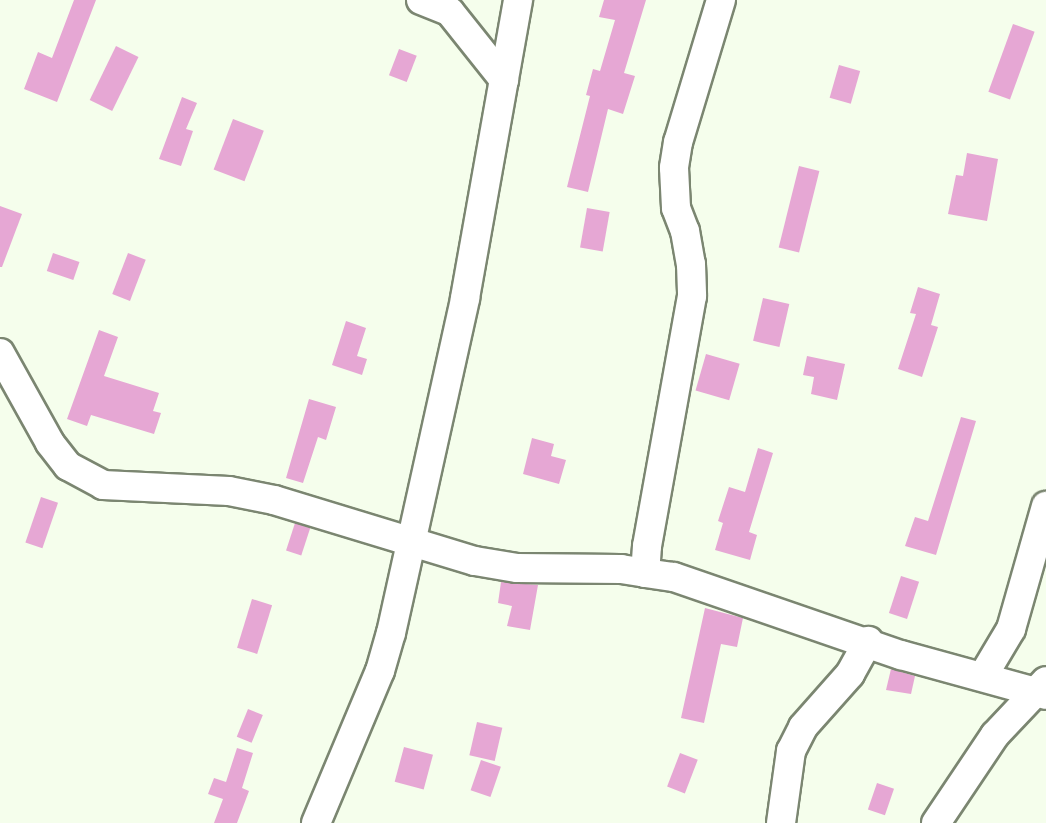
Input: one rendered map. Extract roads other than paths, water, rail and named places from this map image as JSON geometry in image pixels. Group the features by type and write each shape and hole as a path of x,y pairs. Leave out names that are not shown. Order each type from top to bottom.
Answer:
{"street":[{"path":"421,0 450,12 504,80"},
{"path":"316,823 380,671 412,544 465,298 518,0"},
{"path":"645,573 647,546 692,296 685,231 676,208 674,168 678,142 721,0"},
{"path":"0,353 50,443 68,466 86,478 123,488 229,491 263,498 475,561 517,568 621,569 684,580 901,654 1043,689"},
{"path":"983,676 1011,629 1046,506"},
{"path":"781,823 791,751 803,727 850,674 868,641"},
{"path":"936,823 995,735 1043,689"}]}
